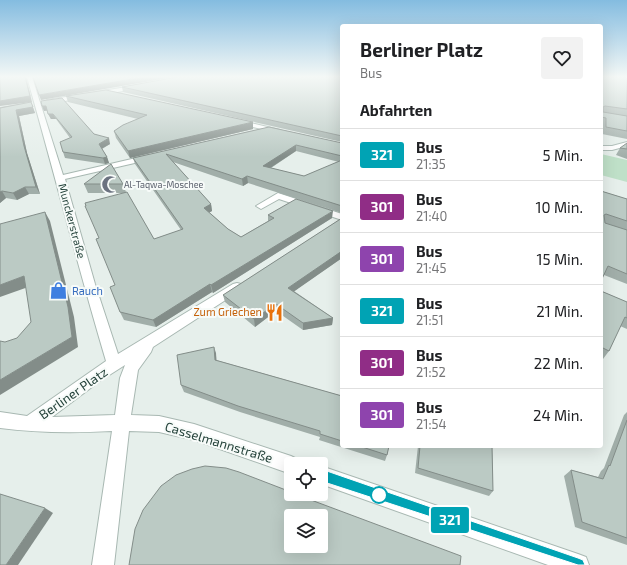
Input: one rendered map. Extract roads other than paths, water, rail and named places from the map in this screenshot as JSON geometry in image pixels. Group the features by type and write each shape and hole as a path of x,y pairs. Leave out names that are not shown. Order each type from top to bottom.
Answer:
{"street":[{"name":"Munckerstraße","path":"34,104 60,178 89,284 114,364"},
{"path":"234,121 284,132"},
{"path":"254,133 269,129"},
{"path":"603,148 612,148 627,144"},
{"path":"60,178 161,154"},
{"path":"261,206 278,196 340,217"},
{"path":"329,228 340,220"},
{"path":"102,565 128,378 131,368 146,348 159,337 244,282"},
{"name":"Berliner Platz","path":"30,424 67,395 159,337"},
{"name":"Berliner Platz","path":"0,420 30,424 70,425 122,423"},
{"name":"Casselmannstraße","path":"122,423 159,424 175,427 284,463"},
{"path":"328,477 578,565"}],"place":[{"name":"Al-Taqwa-Moschee","path":"111,185"},
{"name":"Rauch","path":"59,291"},
{"name":"Zum Griechen","path":"275,312"}]}
